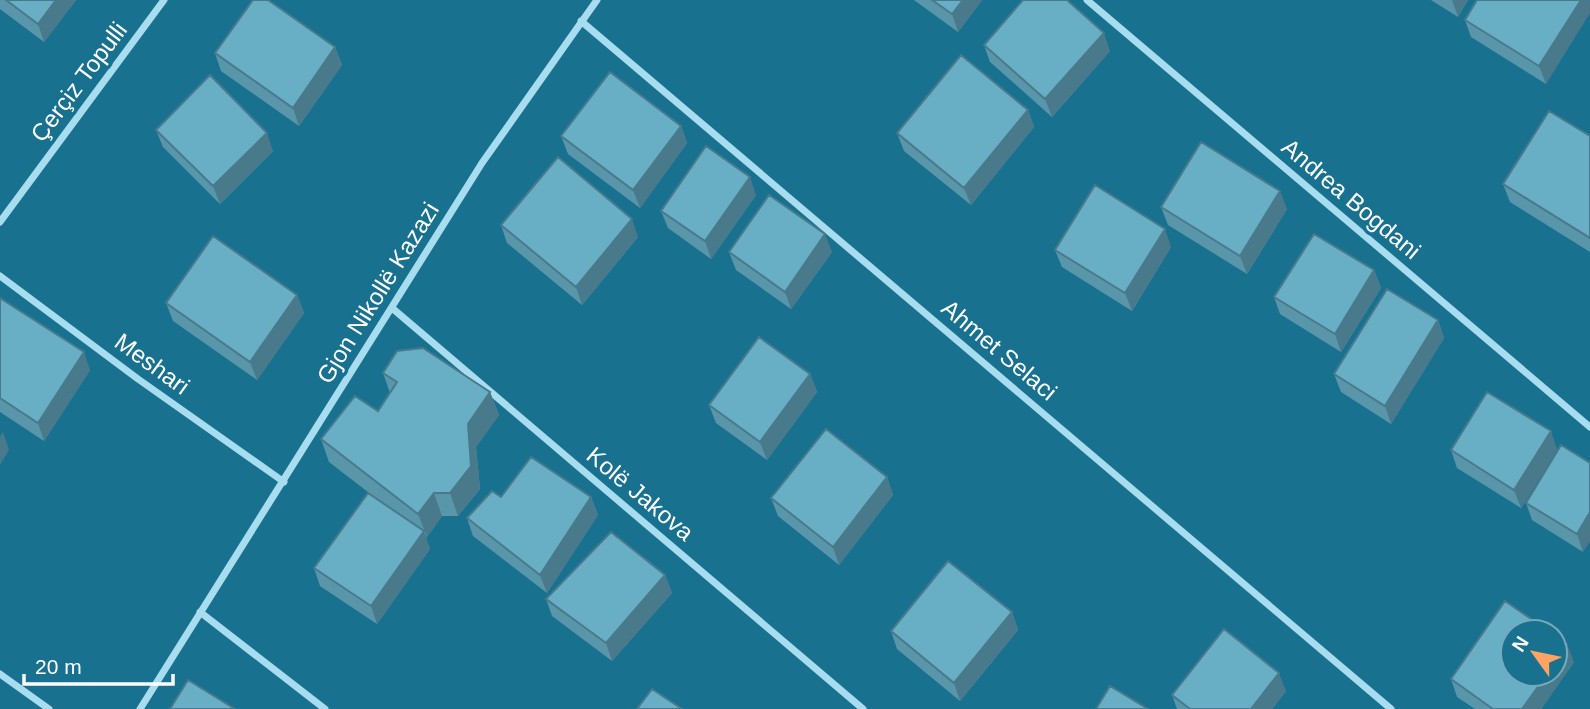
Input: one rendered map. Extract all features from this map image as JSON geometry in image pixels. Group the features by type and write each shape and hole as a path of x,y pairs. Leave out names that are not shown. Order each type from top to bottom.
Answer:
{"street":[{"name":"Çerçiz Topulli","path":"0,222 164,0"},
{"name":"Gjon Nikollë Kazazi","path":"141,709 482,163 597,0"},
{"name":"Andrea Bogdani","path":"1087,0 1590,427"},
{"name":"Ahmet Selaci","path":"581,22 1391,709"},
{"name":"Meshari","path":"0,276 138,379 284,482"},
{"name":"Kolë Jakova","path":"393,308 863,709"},
{"path":"200,612 325,709"},
{"path":"0,674 49,709"}],"building":[{"path":"6,0 56,0 38,24"},
{"path":"253,0 268,0 335,47 293,108 215,53"},
{"path":"932,0 963,0 952,14"},
{"path":"1023,0 1067,0 1104,33 1045,99 984,45"},
{"path":"1477,0 1581,0 1539,66 1465,20"},
{"path":"961,55 1028,110 964,188 897,133"},
{"path":"610,72 681,126 633,190 561,136"},
{"path":"210,75 267,133 213,186 156,130"},
{"path":"1549,111 1590,136 1590,238 1503,184"},
{"path":"1201,142 1280,191 1240,256 1161,207"},
{"path":"706,146 750,177 705,241 661,211"},
{"path":"558,157 632,219 576,287 501,225"},
{"path":"1095,185 1165,229 1125,293 1055,250"},
{"path":"769,195 825,234 785,292 729,252"},
{"path":"1314,234 1374,270 1335,334 1274,297"},
{"path":"213,236 297,295 250,362 166,303"},
{"path":"1387,289 1438,320 1385,406 1334,374"},
{"path":"0,298 84,352 38,423 0,398"},
{"path":"759,337 810,374 760,442 709,405"},
{"path":"423,348 490,392 468,424 471,466 450,493 434,493 418,514 321,439 355,396 378,411 397,382 383,373 397,351"},
{"path":"1487,392 1551,431 1514,490 1451,450"},
{"path":"826,429 887,477 833,547 771,498"},
{"path":"1561,445 1590,463 1590,512 1577,534 1526,503"},
{"path":"531,457 591,497 540,575 467,518 492,491 501,497"},
{"path":"368,493 424,531 371,606 314,568"},
{"path":"611,532 665,575 606,643 546,599"},
{"path":"948,561 1012,612 954,683 891,631"},
{"path":"1505,601 1530,618 1499,618 1499,688 1537,688 1522,709 1493,709 1451,679"},
{"path":"1224,629 1279,673 1251,709 1190,709 1172,695"},
{"path":"188,680 235,709 170,709"},
{"path":"1110,686 1148,709 1096,709"},
{"path":"652,689 682,709 637,709"}]}
